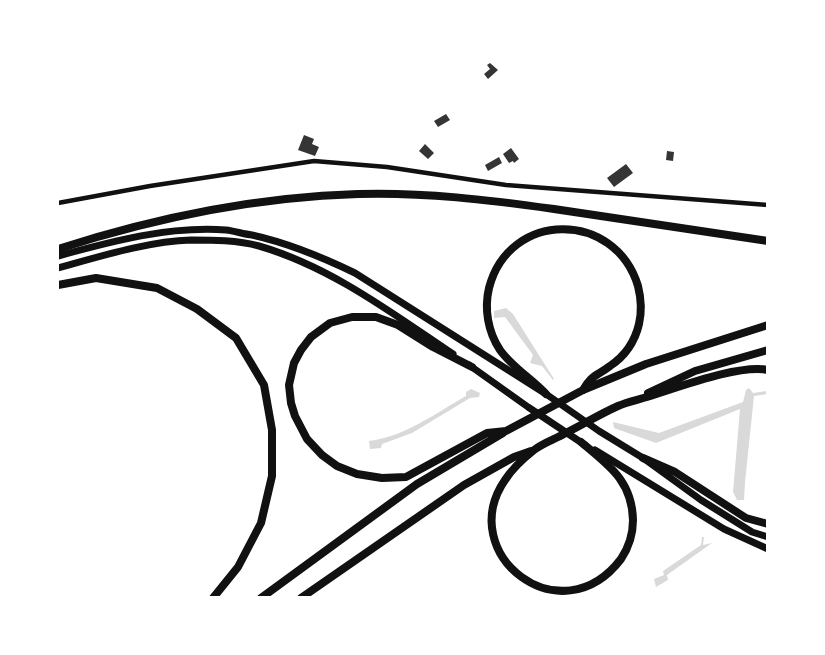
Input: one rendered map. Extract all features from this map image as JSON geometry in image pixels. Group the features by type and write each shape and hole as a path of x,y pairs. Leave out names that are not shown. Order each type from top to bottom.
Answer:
{"highway":[{"path":"58,249 136,227 248,204 306,197 359,194 480,199 768,241"},
{"path":"546,394 536,382 500,350 492,333 487,314 487,298 497,267 509,251 522,240 540,232 559,228 580,230 600,238 617,251 634,275 642,306 640,322 634,340 622,357 589,379 583,390"},
{"path":"58,285 96,278 157,288 197,309 236,338 264,384 272,430 272,476 260,523 238,567 213,598"},
{"path":"472,367 433,347 398,325 376,317 352,317 330,323 311,337 301,350 294,363 289,385 291,403 295,416 307,439 322,455 337,466 357,474 382,478 406,477 487,433 506,431"},
{"path":"261,598 417,484 506,431 583,390 646,364 768,325"},
{"path":"301,598 464,485 514,457 535,449 619,406 695,371 768,350"},
{"path":"619,406 721,374 758,368 768,370"},
{"path":"535,449 506,479 498,492 492,518 496,542 501,554 520,577 546,589 574,590 600,580 613,569 630,541 633,524 633,508 624,482 613,469 581,442"},
{"path":"643,458 675,472 746,518 768,524"}],"main road":[{"path":"58,256 126,239 182,230 228,230 273,240 323,257 355,274 546,394 599,431 643,458 701,500 752,532 768,537"},
{"path":"58,268 117,252 189,240 227,241 257,246 318,269 360,293 581,442 724,529 768,550"}],"street":[{"path":"58,203 150,186 314,161 387,167 506,185 768,205"}],"shaded area":[{"path":"506,308 513,314 553,380 542,366 530,363 533,355 505,317 494,318 494,311"},
{"path":"749,388 753,393 767,391 768,394 754,396 744,500 737,500 733,492 740,409 656,443 614,428 613,422 659,433 743,402 746,390"},
{"path":"471,389 480,393 479,397 470,398 412,433 382,444 381,448 370,449 369,441 395,435 419,423 466,396 466,392"},
{"path":"702,537 704,537 703,545 712,543 667,575 668,580 656,587 654,579 664,575 663,571 701,545"}],"building":[{"path":"490,63 498,70 488,79 484,74 490,69 487,65"},
{"path":"446,114 450,120 438,127 434,121"},
{"path":"304,135 314,139 312,144 319,147 315,156 298,150"},
{"path":"425,144 434,153 428,159 419,151"},
{"path":"511,148 519,159 514,163 513,161 509,163 503,154"},
{"path":"667,151 674,152 673,161 666,160"},
{"path":"499,157 502,163 488,171 485,165"},
{"path":"626,164 633,173 614,187 607,178"}]}
